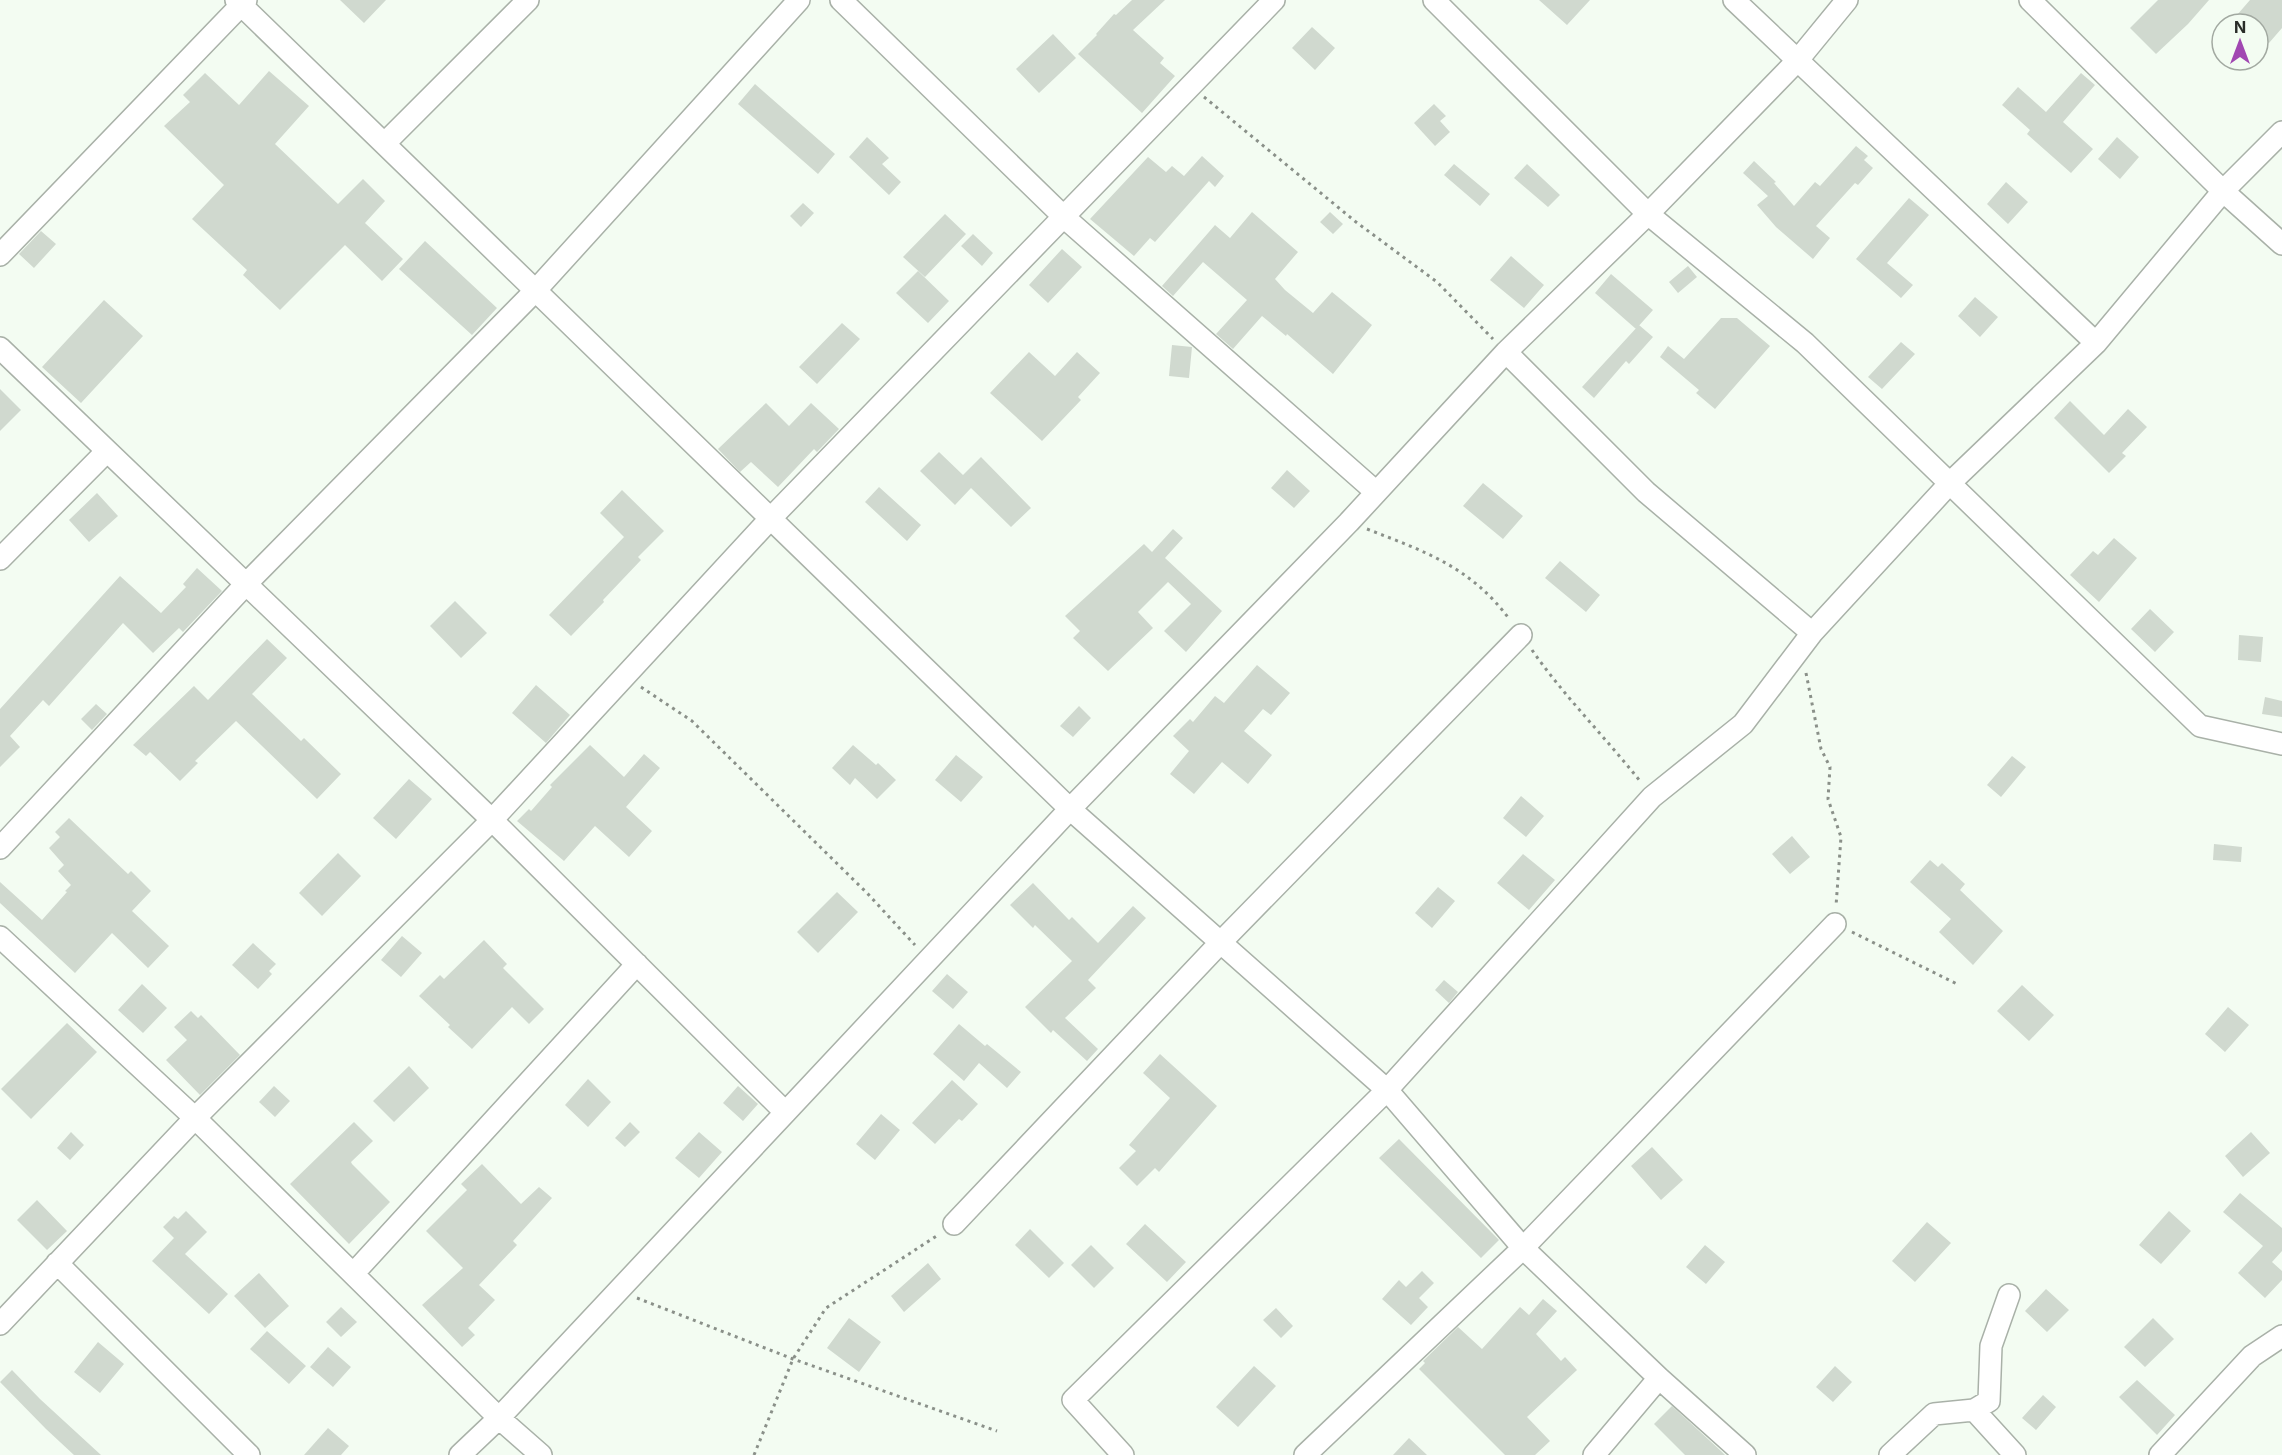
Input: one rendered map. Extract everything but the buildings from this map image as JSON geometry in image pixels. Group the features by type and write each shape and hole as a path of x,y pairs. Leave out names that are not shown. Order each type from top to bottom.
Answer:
{"street":[{"path":"385,143 528,0"},
{"path":"0,848 246,584 535,291 799,0"},
{"path":"841,0 1065,218 1376,492"},
{"path":"0,1324 195,1118 492,820 771,518 1065,218 1274,0"},
{"path":"1434,0 1648,214 1805,343 2200,726 2282,744"},
{"path":"1734,0 2096,343"},
{"path":"460,1455 500,1418 1070,809 1376,492 1506,352 1648,214 1797,61 1847,0"},
{"path":"2030,0 2223,191 2282,244"},
{"path":"0,255 241,2 535,291 1070,809 1387,1090 1523,1248 1659,1378 1745,1455"},
{"path":"1123,1455 1073,1400 1387,1090 1652,797 1743,724 1812,633 1950,483 2096,343 2223,191 2282,132"},
{"path":"0,348 492,820 785,1112"},
{"path":"1506,352 1646,492 1812,633"},
{"path":"0,559 107,451"},
{"path":"954,1224 1221,942 1521,634"},
{"path":"1305,1455 1523,1248 1835,924"},
{"path":"0,937 195,1118 500,1418 541,1455"},
{"path":"353,1274 637,964"},
{"path":"57,1263 249,1455"},
{"path":"1890,1455 1934,1414 1974,1410 1989,1401 1991,1346 2009,1295"},
{"path":"2160,1455 2252,1356 2282,1336"},
{"path":"1594,1455 1659,1378"},
{"path":"1974,1410 2015,1455"}],"path":[{"path":"1191,87 1299,173 1356,222 1437,282 1506,352"},
{"path":"1805,668 1821,749 1830,767 1828,799 1841,837 1835,924 1957,984"},
{"path":"625,677 692,721 867,893 928,960"},
{"path":"754,1455 793,1359 826,1308 954,1224"},
{"path":"619,1290 793,1359 997,1431"}]}
